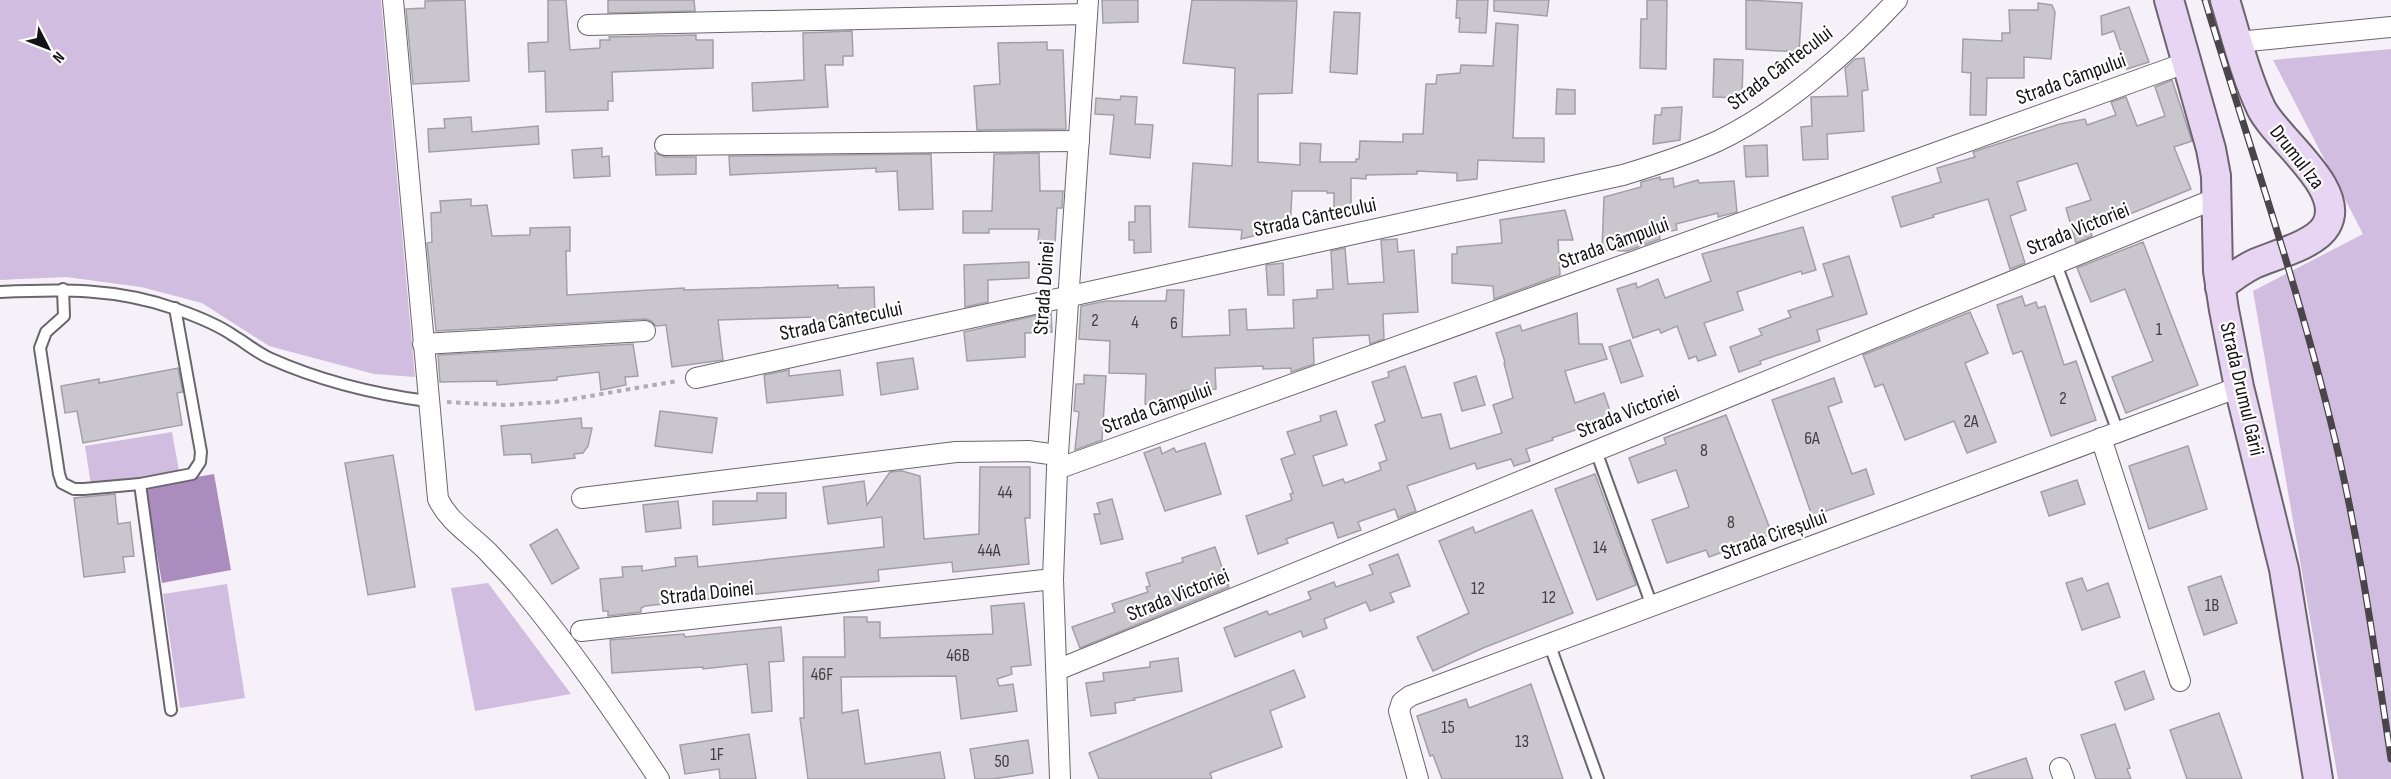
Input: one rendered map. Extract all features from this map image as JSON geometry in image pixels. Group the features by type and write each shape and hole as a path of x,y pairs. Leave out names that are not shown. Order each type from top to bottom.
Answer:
{"street":[{"path":"393,0 427,401 438,499 444,511 488,552 518,585 623,725 659,779"},
{"name":"Strada Cântecului","path":"696,378 1623,175 1674,159 1740,129 1779,104 1864,34 1898,0"},
{"name":"Strada Drumul Gării","path":"2169,0 2211,149 2217,198 2217,254 2220,287 2240,387 2284,569 2318,779"},
{"name":"Drumul Iza","path":"2220,287 2252,265 2319,234 2327,225 2330,213 2329,200 2323,185 2309,166 2275,130 2262,111 2225,0"},
{"path":"588,25 1087,7"},
{"name":"Strada Doinei","path":"1060,779 1053,579 1057,462 1087,7"},
{"path":"2238,42 2391,27"},
{"name":"Strada Câmpului","path":"1057,462 2188,62"},
{"path":"665,145 1079,141"},
{"name":"Strada Victoriei","path":"1057,670 2217,198"},
{"path":"423,344 645,331"},
{"name":"Strada Cireșului","path":"1418,779 1399,711 1402,702 1410,696 2240,387"},
{"path":"2109,435 2180,681"},
{"path":"582,498 956,452 1028,451 1057,462"},
{"name":"Strada Doinei","path":"581,631 1053,579"}],"lane":[{"path":"2056,264 2109,435"},
{"path":"63,289 64,316 46,332 40,348 59,474 62,483 74,489 140,484 192,474 200,462 195,417 175,308"},
{"path":"0,292 63,289 115,293 175,308 222,328 269,358 311,374 390,396 427,401"},
{"path":"1596,451 1652,606"},
{"path":"140,484 171,710"},
{"path":"1549,643 1598,779"}],"path":[{"path":"427,401 504,405 555,402 696,378"}],"shaded area":[{"path":"0,0 381,0 415,377 374,374 269,346 202,303 141,287 66,277 0,280"},
{"path":"2391,49 2391,779 2338,779 2253,291 2363,234 2273,60"},
{"path":"172,432 179,471 91,485 85,446"},
{"path":"214,474 231,570 162,583 145,486"},
{"path":"488,583 571,694 475,711 451,588"},
{"path":"227,584 245,698 180,708 163,594"}],"building":[{"path":"465,0 469,81 413,84 406,9 425,8 425,1"},
{"path":"548,0 566,0 570,50 600,48 600,40 610,40 609,37 696,35 696,40 713,40 713,68 612,72 613,101 608,101 608,110 546,112 545,71 529,72 528,43 548,42"},
{"path":"608,0 694,0 695,11 608,13"},
{"path":"1102,0 1138,0 1138,22 1103,23"},
{"path":"1192,0 1297,1 1292,93 1258,94 1258,162 1300,165 1300,143 1321,144 1320,162 1356,162 1356,159 1359,159 1360,141 1403,142 1403,134 1423,134 1426,84 1436,84 1437,75 1460,73 1461,65 1493,66 1496,23 1518,25 1513,138 1544,138 1544,162 1478,160 1477,179 1457,181 1457,173 1417,171 1417,174 1366,175 1366,179 1351,178 1351,208 1334,208 1334,193 1292,191 1290,230 1241,239 1242,230 1189,227 1193,163 1232,166 1235,68 1183,63"},
{"path":"1457,0 1488,0 1486,33 1459,32 1460,18 1456,18"},
{"path":"1494,0 1549,0 1547,16 1494,11"},
{"path":"1647,0 1667,0 1666,69 1640,68 1641,19 1647,19"},
{"path":"1746,0 1802,3 1799,52 1746,49"},
{"path":"2038,3 2052,5 2055,12 2051,59 2024,57 2024,78 1987,78 1986,115 1970,115 1971,73 1962,72 1963,39 2002,41 2002,33 2010,33 2009,10 2038,10"},
{"path":"2129,7 2149,62 2127,69 2114,31 2102,35 2101,16"},
{"path":"1334,12 1360,13 1357,74 1330,72"},
{"path":"852,31 853,56 843,56 843,65 825,65 828,107 753,111 752,83 804,80 803,33"},
{"path":"1047,42 1047,50 1063,50 1066,129 977,130 974,86 1000,84 998,43"},
{"path":"1864,58 1868,90 1862,91 1864,131 1827,134 1828,159 1803,160 1801,127 1812,126 1811,97 1848,96 1845,68 1855,59"},
{"path":"1714,59 1743,60 1742,98 1713,97"},
{"path":"2172,80 2192,141 2174,147 2191,189 2125,216 2124,212 2089,227 2092,236 2076,243 2066,208 2091,200 2077,163 2017,182 2026,210 2010,216 2025,263 2010,269 1988,199 1901,227 1892,197 1941,182 1937,168 1975,157 1973,152 2060,124 2085,119 2087,125 2116,115 2111,102 2126,97 2137,126 2165,116 2155,87"},
{"path":"1557,89 1575,90 1575,114 1556,114"},
{"path":"1121,96 1137,97 1135,124 1153,125 1150,158 1110,154 1114,115 1095,114 1096,98 1120,100"},
{"path":"1682,107 1680,140 1653,144 1655,115 1661,115 1662,108"},
{"path":"471,117 472,132 538,126 539,144 429,152 428,129 445,128 444,119"},
{"path":"1767,145 1768,176 1746,177 1744,146"},
{"path":"602,148 602,157 609,156 610,176 574,178 572,150"},
{"path":"655,153 665,157 696,157 696,174 656,175"},
{"path":"1039,153 1040,191 1063,191 1062,208 1057,208 1055,244 1038,243 1039,229 989,229 989,233 963,233 963,211 992,211 994,154"},
{"path":"931,154 933,209 899,210 897,171 876,172 876,168 730,175 729,156"},
{"path":"1660,177 1660,180 1673,178 1674,187 1698,180 1699,183 1734,181 1737,212 1718,217 1718,213 1676,224 1677,230 1659,233 1660,239 1627,251 1602,250 1604,197 1641,187 1641,182"},
{"path":"471,199 471,206 487,205 492,236 530,235 530,228 570,227 570,251 566,251 567,295 684,288 684,290 838,285 838,288 874,287 875,316 839,317 839,321 814,322 814,317 718,320 723,360 672,367 666,325 656,326 645,319 436,331 427,243 432,242 431,213 441,212 440,201"},
{"path":"1135,206 1150,206 1151,252 1134,253 1134,240 1129,240 1129,222 1135,222"},
{"path":"1565,210 1573,240 1558,240 1560,275 1494,299 1493,286 1452,283 1452,254 1457,254 1457,247 1502,243 1500,220"},
{"path":"1803,227 1816,270 1802,274 1801,271 1737,292 1743,310 1704,323 1716,355 1698,361 1696,356 1689,359 1677,326 1661,333 1659,329 1633,338 1617,289 1636,283 1637,288 1658,279 1665,298 1711,281 1702,254"},
{"path":"1397,239 1398,252 1414,250 1418,312 1383,314 1384,339 1370,344 1369,335 1313,338 1314,364 1291,372 1291,368 1263,369 1263,366 1215,368 1216,389 1181,391 1180,405 1145,404 1146,374 1109,373 1110,341 1079,339 1081,306 1106,301 1166,301 1167,290 1184,290 1182,337 1230,335 1229,310 1246,309 1247,330 1294,328 1293,300 1317,298 1317,290 1333,289 1331,251 1345,248 1348,284 1384,282 1381,240"},
{"path":"2143,242 2198,385 2126,413 2112,377 2153,361 2125,289 2091,302 2077,268"},
{"path":"1849,256 1867,314 1817,330 1820,341 1760,361 1761,364 1739,372 1730,347 1762,335 1759,329 1791,317 1788,311 1833,296 1823,264"},
{"path":"1029,262 1029,278 988,280 988,302 965,307 964,265"},
{"path":"1283,263 1284,295 1268,295 1266,265"},
{"path":"2022,296 2025,306 2036,302 2038,308 2045,306 2064,365 2076,361 2096,420 2051,436 2022,351 2013,354 1997,305"},
{"path":"1051,312 1052,332 1025,333 1025,357 967,361 964,332"},
{"path":"1970,312 1988,353 1965,363 1996,442 1967,453 1954,421 1905,440 1883,384 1875,387 1863,355"},
{"path":"1577,313 1579,344 1602,344 1607,359 1565,371 1575,403 1604,393 1614,423 1589,431 1587,426 1526,449 1530,461 1514,466 1511,459 1477,469 1475,463 1407,486 1416,511 1398,518 1395,509 1358,522 1361,530 1338,538 1333,522 1286,539 1288,543 1258,554 1246,516 1292,500 1290,494 1293,493 1281,459 1295,454 1287,432 1321,421 1320,416 1336,411 1347,445 1313,456 1323,486 1343,479 1345,483 1381,470 1379,463 1387,460 1375,425 1385,421 1372,382 1389,377 1388,372 1405,366 1422,418 1441,414 1450,449 1502,433 1493,405 1513,398 1496,333 1520,325 1522,331"},
{"path":"1630,340 1643,376 1621,383 1609,347"},
{"path":"633,344 638,376 625,377 626,385 601,390 599,372 557,377 557,380 497,385 497,381 440,382 438,355"},
{"path":"913,358 918,389 881,395 877,363"},
{"path":"178,368 183,392 177,393 182,425 83,443 77,411 65,413 61,386 99,379 99,383"},
{"path":"789,370 789,376 840,370 843,395 767,403 764,375"},
{"path":"1084,375 1106,376 1102,440 1075,450 1079,412 1074,411 1076,384 1084,384"},
{"path":"1476,376 1485,405 1462,411 1454,383"},
{"path":"1834,378 1842,402 1828,407 1852,474 1866,469 1874,494 1812,516 1772,400"},
{"path":"660,411 717,418 712,453 655,446"},
{"path":"1726,415 1772,534 1709,557 1706,550 1667,563 1652,520 1689,507 1676,470 1638,483 1629,458 1666,444 1664,438"},
{"path":"581,418 582,428 592,428 588,446 583,453 574,454 575,458 532,463 531,454 504,455 501,426"},
{"path":"1205,443 1221,494 1165,511 1144,453 1160,447 1162,454 1174,448 1176,452"},
{"path":"2188,446 2207,509 2149,529 2129,466"},
{"path":"393,455 415,587 368,595 345,463"},
{"path":"980,467 1030,467 1030,518 1025,518 1029,564 953,572 952,562 878,570 879,581 645,606 641,608 641,612 608,616 608,611 603,611 600,579 623,577 622,567 642,566 642,571 676,566 675,558 697,556 698,567 884,547 882,517 828,524 823,487 864,481 867,505 890,472 902,471 920,476 924,539 979,534"},
{"path":"1595,474 1636,585 1597,600 1555,489"},
{"path":"2077,480 2085,504 2049,516 2041,492"},
{"path":"757,493 786,493 786,518 713,525 713,501 757,501"},
{"path":"115,494 118,524 130,522 134,556 123,557 125,572 84,577 74,498"},
{"path":"1112,499 1123,539 1101,544 1094,514 1100,514 1097,503"},
{"path":"678,501 681,528 646,532 643,505"},
{"path":"1532,510 1573,613 1483,648 1433,671 1417,637 1469,613 1439,541 1473,527 1475,533"},
{"path":"557,529 579,568 552,584 530,545"},
{"path":"1215,547 1229,587 1080,648 1072,627 1115,612 1112,604 1148,592 1146,587 1150,586 1146,573 1183,562 1182,558"},
{"path":"1398,554 1410,586 1390,593 1394,602 1370,611 1366,602 1324,619 1327,628 1303,637 1301,631 1235,657 1224,628 1267,611 1269,615 1311,599 1308,592 1334,582 1336,587 1373,574 1369,565"},
{"path":"2221,576 2237,623 2204,635 2188,587"},
{"path":"2082,578 2087,591 2108,583 2120,617 2082,630 2066,583"},
{"path":"1024,603 1031,665 1011,667 1012,674 997,679 999,686 1013,684 1017,711 961,719 956,676 841,677 842,713 858,710 865,764 940,752 945,779 808,779 800,718 804,718 803,657 845,657 844,617 867,617 867,622 880,622 880,638 993,634 991,606"},
{"path":"781,627 784,661 769,662 772,711 752,713 747,664 703,669 703,667 612,673 610,640 684,634 685,637"},
{"path":"1178,658 1182,691 1115,703 1116,713 1091,716 1086,683 1104,681 1103,673 1150,667 1150,662"},
{"path":"1294,670 1305,697 1270,711 1282,747 1210,773 1212,779 1099,779 1089,753"},
{"path":"2144,671 2154,699 2125,710 2115,682"},
{"path":"1531,684 1563,779 1442,779 1433,755 1430,756 1417,716 1466,699 1469,708"},
{"path":"2219,713 2242,779 2187,779 2170,730"},
{"path":"2115,724 2130,768 2127,769 2131,779 2096,779 2081,735"},
{"path":"749,734 756,779 720,779 719,769 685,774 680,745"},
{"path":"1028,740 1033,773 993,779 975,779 970,749"},
{"path":"2026,758 2033,779 1972,779 1971,776"}],"railway":[{"path":"2205,0 2286,261 2330,419 2357,545 2391,759"}]}
